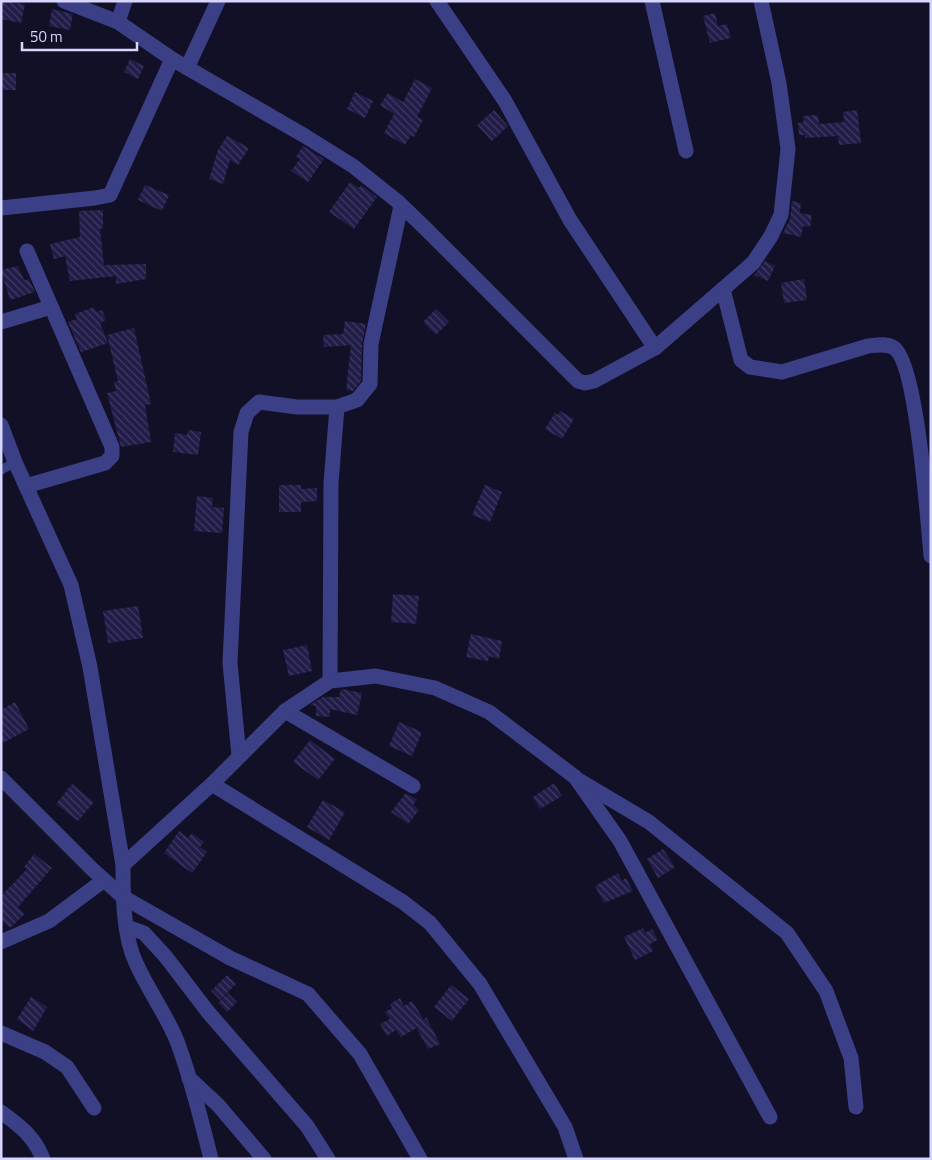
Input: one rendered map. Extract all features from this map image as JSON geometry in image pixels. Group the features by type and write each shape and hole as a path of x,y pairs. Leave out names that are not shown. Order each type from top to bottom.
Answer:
{"street":[{"path":"64,1 118,22 172,59 353,166 401,206 578,382 585,383 594,381 655,348 753,263 771,236 781,215 788,149 779,83 761,1"},
{"path":"118,22 125,1"},
{"path":"187,68 218,1"},
{"path":"437,1 505,101 570,220 655,348"},
{"path":"652,1 686,151"},
{"path":"1,208 110,195 172,59"},
{"path":"240,756 230,663 241,432 247,413 259,402 297,407 337,407 357,400 370,384 371,344 401,206"},
{"path":"26,486 105,463 112,456 112,447 99,413 51,308 28,252"},
{"path":"723,289 741,360 750,367 782,372 868,346 881,344 895,348 904,362 920,440 931,556"},
{"path":"1,322 51,308"},
{"path":"330,681 330,483 337,407"},
{"path":"1,425 15,462 71,585 90,667 123,865 123,897 127,927 135,961 176,1039 189,1078 211,1159"},
{"path":"123,865 212,784 285,711 330,681 376,676 435,688 489,712 575,777 649,822 787,933 826,991 852,1058 856,1107"},
{"path":"285,711 413,786"},
{"path":"575,777 620,841 770,1118"},
{"path":"1,778 123,897 230,958 308,994 360,1054 420,1159"},
{"path":"212,784 403,902 430,923 480,984 565,1127 576,1159"},
{"path":"1,942 49,921 104,880"},
{"path":"127,927 144,933 166,957 208,1012 307,1126 328,1159"},
{"path":"1,1033 45,1052 67,1067 94,1108"},
{"path":"189,1078 218,1105 264,1159"},
{"path":"1,1112 27,1131 37,1142 43,1159"}],"lane":[{"path":"1,470 15,462"}],"building":[{"path":"1,1 25,4 21,23 1,19"},
{"path":"52,9 73,14 70,30 49,26"},
{"path":"715,13 718,26 727,24 731,38 710,43 703,16"},
{"path":"130,59 144,66 138,79 124,72"},
{"path":"1,73 16,73 16,90 2,90"},
{"path":"415,79 432,88 417,117 423,120 414,137 411,135 405,145 384,133 394,114 380,105 388,93 403,102"},
{"path":"355,92 373,101 365,118 347,109"},
{"path":"494,110 508,126 492,141 477,125"},
{"path":"857,110 861,143 839,145 838,136 805,138 805,135 799,135 798,123 804,122 803,116 818,115 819,124 844,122 843,112"},
{"path":"227,136 249,148 238,165 230,160 223,184 209,179 218,150"},
{"path":"303,146 324,159 308,182 291,171 300,159 296,157"},
{"path":"350,182 359,188 361,185 377,197 354,229 329,212"},
{"path":"145,185 169,195 162,211 138,200"},
{"path":"792,201 801,203 800,213 812,215 810,227 803,226 801,237 783,233 790,219"},
{"path":"103,210 103,228 100,229 104,265 146,264 146,279 116,284 116,276 70,281 65,256 54,259 50,244 80,237 79,211"},
{"path":"765,261 775,266 768,281 754,275"},
{"path":"18,266 24,280 29,279 35,292 10,300 1,270"},
{"path":"804,279 807,300 784,303 781,283"},
{"path":"94,307 96,312 102,310 106,320 100,323 108,343 81,352 68,322 77,319 75,314"},
{"path":"436,309 449,322 436,335 423,322"},
{"path":"345,321 366,324 362,344 361,381 353,391 346,390 351,345 324,347 323,335 343,334"},
{"path":"134,328 151,404 145,405 151,442 121,447 107,393 116,391 114,382 118,381 107,335"},
{"path":"560,411 574,419 562,439 545,429 555,413 558,415"},
{"path":"188,430 201,432 198,455 173,452 175,433 187,435"},
{"path":"279,485 301,485 301,489 317,488 317,501 301,502 301,512 279,512"},
{"path":"485,485 502,492 490,522 472,515"},
{"path":"197,496 213,498 212,507 224,508 222,533 194,531"},
{"path":"393,594 419,596 416,624 391,622"},
{"path":"138,606 143,638 108,643 103,611"},
{"path":"471,634 502,641 499,659 489,656 488,661 466,657"},
{"path":"307,645 312,671 289,676 283,650"},
{"path":"341,689 362,693 357,715 330,709 330,717 316,716 316,706 310,705 323,697 339,697"},
{"path":"15,702 29,729 1,744 1,710"},
{"path":"399,722 422,732 412,756 389,746"},
{"path":"310,740 335,759 318,780 293,762"},
{"path":"554,783 562,796 540,809 533,797"},
{"path":"72,784 94,802 78,821 56,804"},
{"path":"406,793 417,800 413,805 419,810 408,824 391,812"},
{"path":"323,800 345,812 329,840 307,827"},
{"path":"179,831 188,838 192,833 204,842 200,847 207,852 192,873 164,853"},
{"path":"663,849 675,867 658,878 647,859"},
{"path":"34,854 52,868 18,907 25,914 10,928 1,920 1,896 27,869 24,867"},
{"path":"618,873 622,881 626,878 633,891 604,903 595,886"},
{"path":"643,928 645,933 652,929 658,940 650,944 653,951 635,960 624,937"},
{"path":"227,975 236,984 220,1000 211,991"},
{"path":"451,985 469,999 452,1021 434,1007"},
{"path":"228,993 237,1002 227,1012 218,1003"},
{"path":"31,997 47,1007 33,1031 17,1019"},
{"path":"400,998 404,1006 412,1001 424,1020 426,1017 440,1044 428,1049 417,1029 420,1026 401,1037 396,1030 387,1036 380,1024 390,1019 385,1012 392,1008 390,1004"}]}
